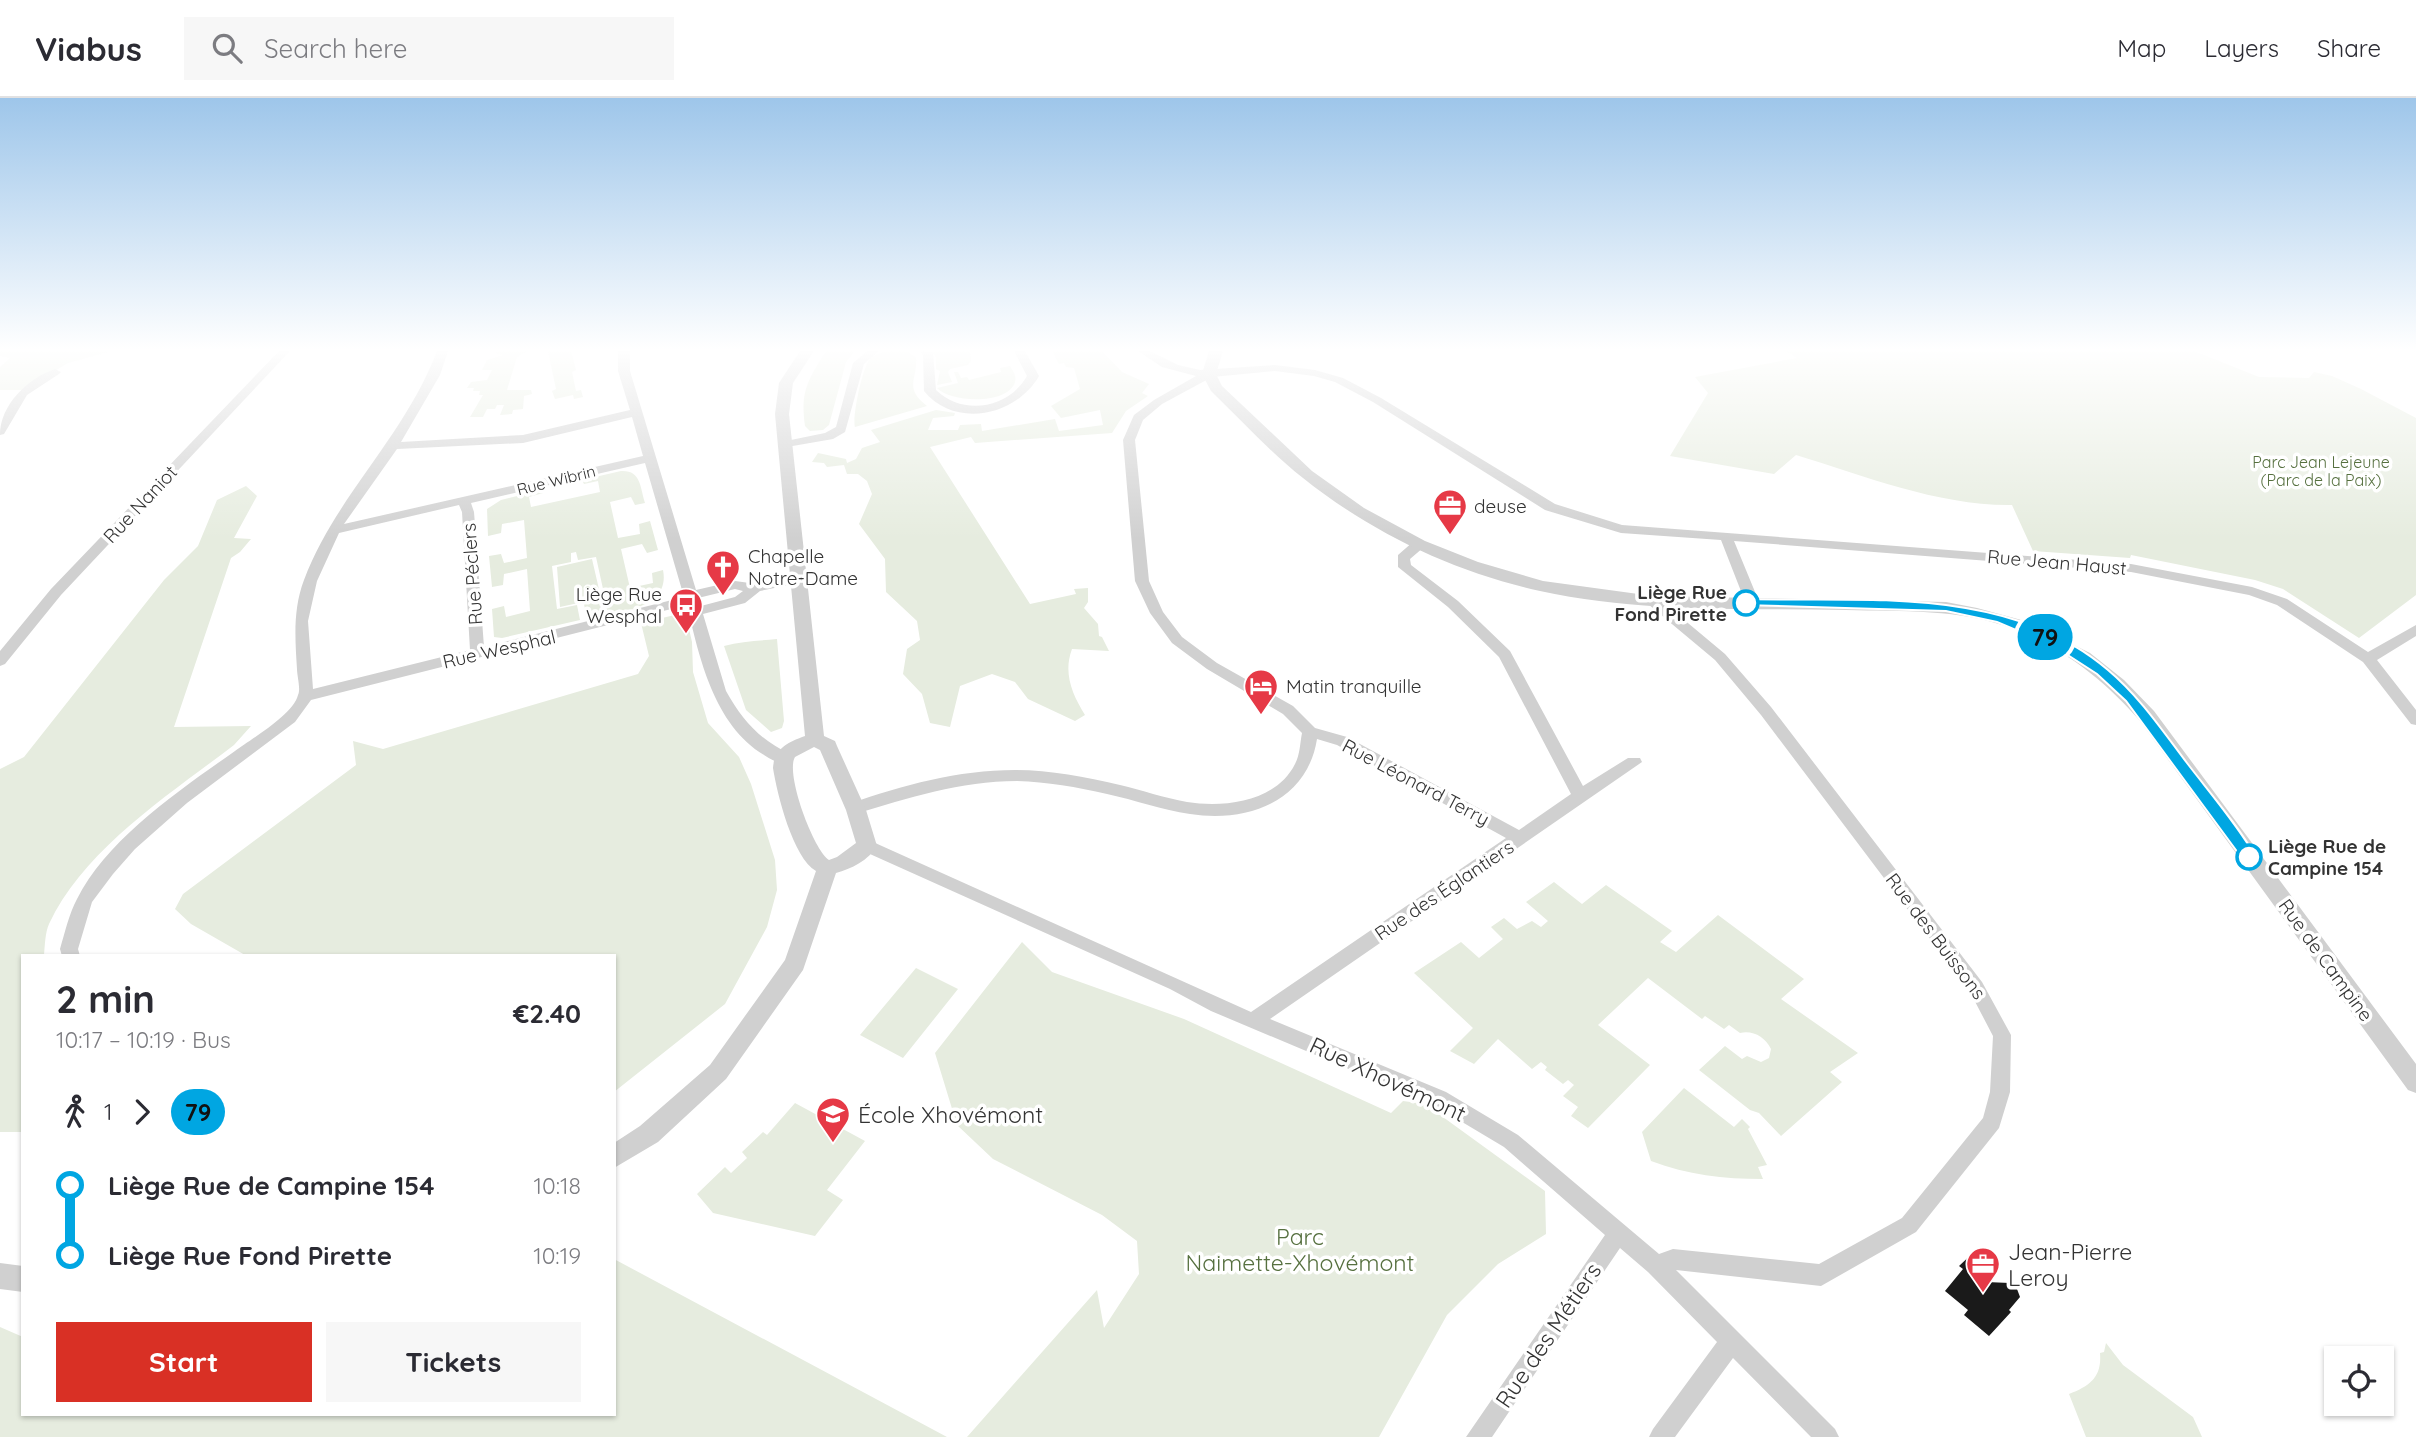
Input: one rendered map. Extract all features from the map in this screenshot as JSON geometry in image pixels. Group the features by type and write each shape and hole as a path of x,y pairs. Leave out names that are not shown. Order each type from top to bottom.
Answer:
{"street":[{"path":"0,431 11,413"},
{"name":"Rue Naniot","path":"0,661 56,592 226,413"},
{"path":"70,954 69,949 86,896 109,866 143,831 290,718 306,696 301,621 310,581 335,530 393,446 412,413"},
{"path":"393,446 523,439 631,413"},
{"path":"637,413 719,691 734,720 761,748 783,758"},
{"path":"784,413 815,740"},
{"path":"785,445 829,436 841,429 845,413"},
{"path":"855,808 887,797 954,782 1000,776 1077,782 1194,809 1237,809 1270,798 1292,780 1302,767 1310,732 1288,710 1212,666 1177,640 1157,613 1142,581 1129,440 1139,418 1144,413"},
{"name":"Rue de Campine","path":"1243,413 1307,474 1358,511 1419,544 1472,566 1542,586 1653,601 1946,607 2019,625 2084,657 2118,684 2147,716 2416,1083"},
{"name":"Rue Jean Haust","path":"1399,413 1535,499 1569,515 1621,529 2093,564 2131,568 2264,595 2288,606 2368,659 2416,720"},
{"name":"Rue Wibrin","path":"464,502 649,457"},
{"name":"Rue Péclers","path":"335,530 464,502 468,512 477,653"},
{"path":"1726,537 1753,604"},
{"path":"1419,544 1403,558 1405,567 1453,604 1505,654 1580,796"},
{"path":"762,587 799,579"},
{"name":"Rue des Buissons","path":"1653,601 1720,657 1743,684 1976,987 2002,1035 2003,1061 2000,1092 1992,1122 1909,1224 1821,1275 1673,1259 1656,1265"},
{"name":"Rue Wesphal","path":"306,696 692,603"},
{"path":"2368,659 2416,630"},
{"name":"Rue Léonard Terry","path":"1310,732 1342,741 1520,838"},
{"path":"815,740 828,746 855,808 867,846 844,863 827,868 817,862 808,847 782,775 783,758 793,748 815,740"},
{"name":"Rue des Églantiers","path":"1255,1019 1580,796 1634,762"},
{"name":"Rue Xhovémont","path":"867,846 1175,984 1218,1006 1255,1019 1454,1105 1511,1141 1619,1232 1656,1265 1827,1437"},
{"path":"616,1156 649,1134 718,1072 795,964 827,868"},
{"name":"Rue des Métiers","path":"1478,1437 1619,1232"},
{"path":"0,1276 21,1279"},
{"path":"1661,1437 1732,1340"}],"green space":[{"path":"472,413 485,413 483,417 470,417"},
{"path":"832,413 829,425 823,430 810,431 805,426 804,414"},
{"path":"855,413 901,413 855,427"},
{"path":"925,413 955,413 954,416 933,418 928,430 958,430 960,425 981,424 982,431 1055,419 1059,431 1103,425 1101,413 1124,413 1112,433 975,443 971,437 930,447 1030,604 1076,594 1074,589 1088,588 1088,602 1084,608 1098,624 1099,636 1109,651 1072,649 1068,666 1070,683 1085,715 1075,721 1028,699 1015,682 992,674 960,686 950,727 930,723 922,694 903,674 907,649 920,640 917,621 886,592 885,559 859,524 872,494 867,481 858,474 847,474 844,465 827,467 824,463 812,462 818,453 846,459 847,463 856,459 862,448 880,442 871,430"},
{"path":"1057,413 1083,413 1061,418"},
{"name":"Parc Jean Lejeune (Parc de la Paix)","path":"1696,413 2407,413 2416,418 2416,595 2359,638 2283,589 2255,580 2131,555 2130,558 2033,551 2012,505 1957,501 1930,495 1796,455 1774,474 1670,456"},
{"path":"628,471 636,476 645,503 635,505 631,497 610,502 618,538 640,534 639,524 650,521 658,550 647,553 642,544 621,549 630,588 653,583 652,573 663,570 663,583 658,594 638,607 587,619 584,604 605,598 596,557 578,560 576,552 571,553 571,562 552,566 557,609 577,605 580,620 502,638 494,637 492,609 504,606 506,617 530,611 527,569 504,574 503,585 492,587 489,556 501,554 504,563 527,558 524,520 502,524 501,533 488,536 487,509 501,500 545,489 543,493 529,497 531,507 600,492 598,481 584,484 582,480"},
{"path":"246,486 257,496 234,538 251,539 231,558 174,727 251,726 234,745 131,825 84,871 64,897 48,928 44,954 21,954 21,1132 0,1132 0,769 24,757 164,580 198,546 217,500"},
{"path":"592,559 601,598 560,607 557,567"},
{"path":"679,614 686,616 692,642 693,672 708,723 739,757 751,784 775,860 777,890 767,927 725,1004 616,1090 616,954 243,954 191,924 175,909 183,894 356,765 353,741 383,749 638,674 649,656 641,623"},
{"path":"777,639 784,721 782,728 771,732 746,710 724,646"},
{"path":"1554,882 1582,904 1606,885 1672,931 1660,942 1676,952 1718,915 1804,979 1781,999 1858,1053 1830,1072 1842,1082 1781,1136 1759,1113 1750,1110 1699,1070 1725,1046 1742,1059 1747,1056 1761,1062 1769,1058 1771,1049 1765,1041 1758,1035 1740,1033 1729,1025 1724,1029 1705,1016 1702,1019 1648,978 1598,1025 1650,1065 1588,1128 1571,1116 1578,1107 1563,1096 1574,1085 1568,1080 1563,1084 1545,1070 1547,1067 1541,1062 1532,1069 1498,1039 1474,1064 1450,1051 1473,1028 1414,973 1461,942 1479,958 1503,939 1491,927 1504,918 1517,929 1532,921 1541,927 1548,921 1526,902"},
{"name":"Parc Naimette-Xhovémont","path":"1022,942 1052,972 1184,1019 1391,1113 1403,1101 1425,1104 1545,1191 1546,1234 1498,1264 1447,1315 1379,1437 967,1437 1097,1290 1104,1328 1139,1274 1137,1241 1102,1215 993,1159 957,1125 935,1053"},
{"path":"916,968 958,989 903,1058 860,1035"},
{"path":"1684,1088 1734,1127 1742,1119 1750,1127 1748,1129 1767,1165 1758,1167 1763,1179 1706,1175 1651,1161 1642,1132"},
{"path":"795,1103 865,1141 827,1190 843,1200 815,1236 713,1213 697,1194 725,1167 731,1173 747,1158 742,1152 763,1132 767,1135"},
{"path":"616,1260 947,1437 0,1437 0,1327 21,1336 21,1416 616,1416"},
{"path":"2106,1343 2123,1365 2193,1417 2202,1437 2086,1437 2069,1394 2093,1380 2099,1368 2100,1353 2104,1352"}],"building":[{"name":"Jean-Pierre Leroy","path":"1975,1251 1996,1268 1986,1282 2010,1283 2017,1289 2020,1297 2009,1310 2011,1312 1989,1336 1964,1315 1968,1310 1945,1291 1963,1269 1959,1266"}],"bus line":[{"name":"79","path":"1746,603 1946,607 2000,619 2057,642 2084,657 2118,684 2147,716 2249,857"}],"place":[{"name":"deuse","path":"1450,536"},
{"name":"Chapelle Notre-Dame","path":"723,597"},
{"name":"Liège Rue Fond Pirette","path":"1746,603"},
{"name":"Liège Rue Wesphal","path":"686,635"},
{"name":"Matin tranquille","path":"1261,716"},
{"name":"Liège Rue de Campine 154","path":"2249,857"},
{"name":"École Xhovémont","path":"833,1144"},
{"name":"Jean-Pierre Leroy","path":"1983,1294"}]}
